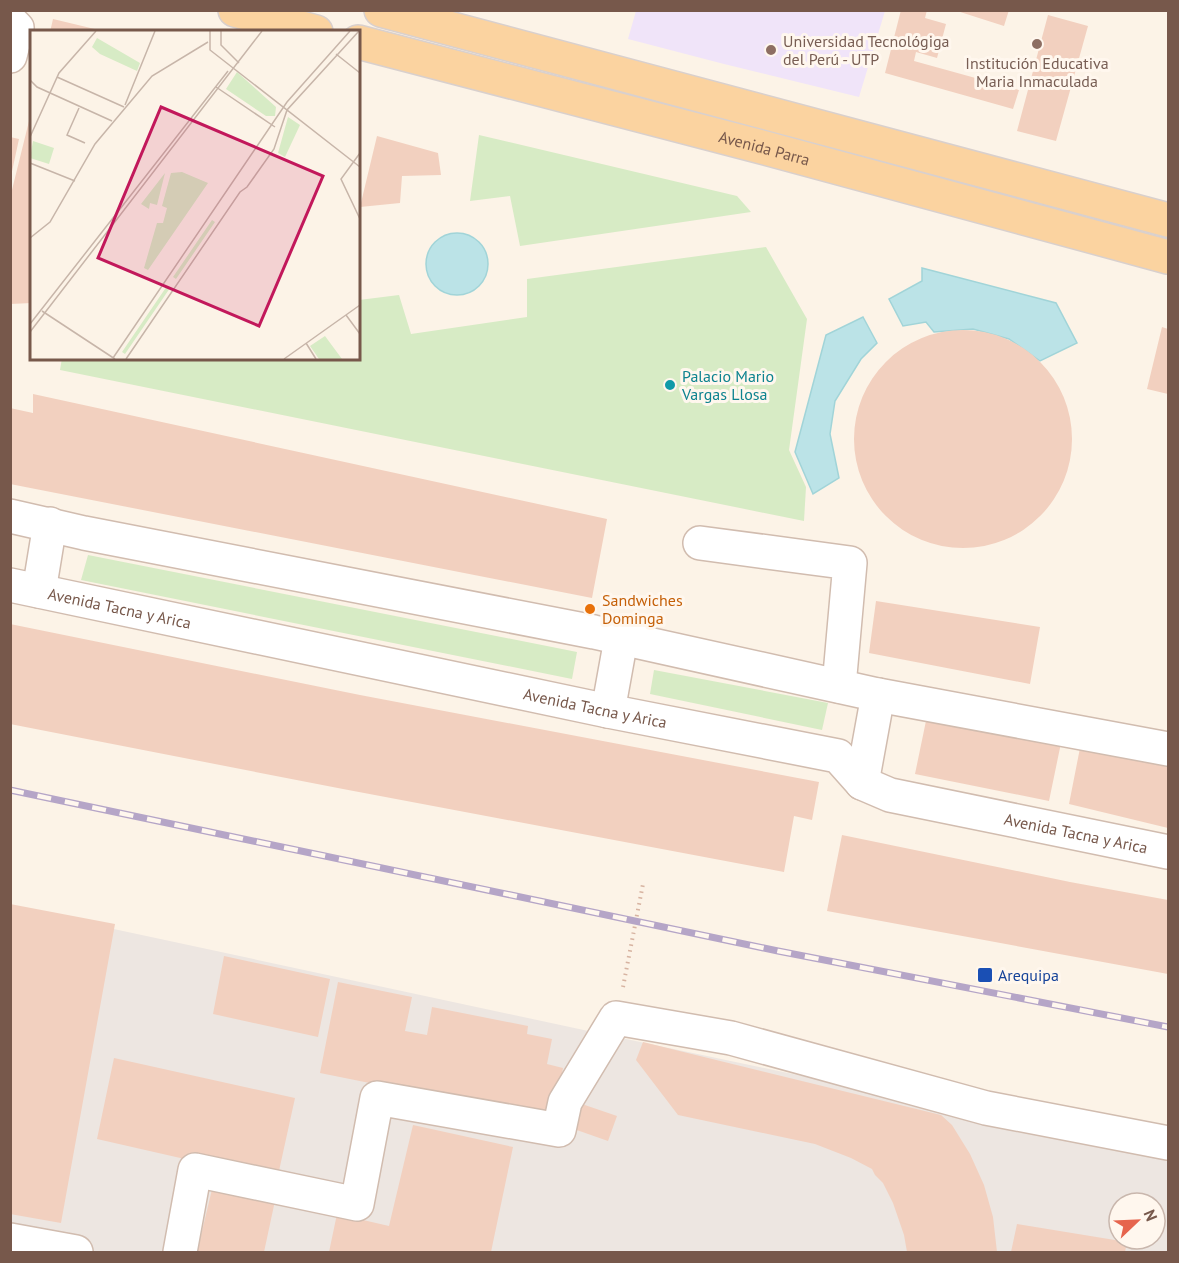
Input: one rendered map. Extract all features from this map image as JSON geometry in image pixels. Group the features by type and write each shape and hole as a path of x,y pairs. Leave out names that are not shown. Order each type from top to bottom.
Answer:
{"main road":[{"path":"235,10 309,30"},
{"path":"381,10 1168,220"},
{"name":"Avenida Parra","path":"360,43 743,142 1168,257"}],"street":[{"path":"10,21 17,28 10,56"},
{"path":"10,516 84,533 559,625 878,695 1168,749"},
{"path":"25,588 50,524"},
{"path":"700,543 850,563 839,686"},
{"name":"Avenida Tacna y Arica","path":"25,588 608,711 838,756 862,783 890,795 1168,852"},
{"path":"608,711 621,639"},
{"path":"862,783 878,695"},
{"path":"180,1252 195,1170 357,1204 377,1098 559,1130 565,1102 616,1018 731,1038 986,1108 1168,1143"},
{"path":"10,1240 76,1252"}],"path":[{"path":"616,1018 643,884"}],"shaded area":[{"name":"Universidad Tecnológiga del Perú - UTP","path":"636,10 885,11 859,97 628,39"},
{"path":"11,907 1168,1153 1168,1252 11,1252"}],"green space":[{"path":"479,135 737,196 751,212 520,246 510,196 470,201"},
{"path":"766,247 807,319 789,450 806,487 804,521 60,370 62,360 360,360 360,300 399,295 411,334 527,317 527,279"},
{"path":"88,555 577,652 572,679 81,580"},
{"path":"654,670 828,703 822,730 650,694"}],"water":[{"path":"457,233 479,242 488,264 479,286 457,295 435,286 426,264 435,242"},
{"path":"922,268 1056,303 1077,343 1040,361 1009,339 973,329 934,332 926,322 903,326 889,299 922,281"},
{"path":"863,317 877,343 861,359 835,401 830,434 839,478 813,494 795,452 826,335"}],"building":[{"path":"901,10 927,10 925,18 946,24 937,58 916,52 914,61 1019,90 1013,109 885,73"},
{"path":"954,10 1009,10 1004,26"},
{"path":"1048,15 1088,26 1056,141 1017,131"},
{"path":"53,19 99,30 50,30"},
{"path":"30,117 30,303 10,304 10,198"},
{"path":"377,136 438,153 441,175 402,176 400,203 360,207"},
{"path":"10,137 19,139 11,176 10,175"},
{"path":"1162,327 1168,329 1168,394 1147,389"},
{"path":"963,330 984,332 1005,338 1024,348 1040,362 1054,378 1064,397 1070,418 1072,439 1070,460 1064,481 1054,500 1040,516 1024,530 1005,540 984,546 963,548 942,546 921,540 902,530 886,516 872,500 862,481 856,460 854,439 856,418 862,397 872,378 886,362 902,348 921,338 942,332"},
{"path":"33,394 607,519 592,598 10,484 10,408 33,413"},
{"path":"876,601 1040,627 1030,684 869,653"},
{"path":"10,624 360,695 819,782 812,820 794,816 784,872 10,724"},
{"path":"927,716 1061,743 1049,801 915,774"},
{"path":"1080,748 1168,767 1168,828 1069,804"},
{"path":"842,835 1168,900 1168,974 827,911"},
{"path":"10,904 115,924 61,1223 10,1214"},
{"path":"224,956 330,979 318,1037 213,1014"},
{"path":"338,982 412,997 405,1031 427,1035 432,1007 528,1026 527,1034 552,1039 547,1064 563,1068 553,1120 320,1073"},
{"path":"643,1042 941,1115 952,1125 970,1154 984,1185 993,1217 997,1252 907,1252 893,1203 883,1183 872,1169 815,1144 678,1115 636,1060"},
{"path":"114,1058 295,1098 277,1180 97,1139"},
{"path":"579,1103 617,1116 608,1141 571,1128"},
{"path":"413,1125 513,1147 491,1252 329,1252 337,1214 389,1226"},
{"path":"214,1181 276,1196 264,1252 197,1252"},
{"path":"1017,1224 1107,1239 1107,1251 1125,1251 1125,1252 1011,1252"}],"railway":[{"path":"10,790 778,951 1168,1027"}],"place":[{"name":"Institución Educativa Maria Inmaculada","path":"1037,44"},
{"name":"Universidad Tecnológiga del Perú - UTP","path":"771,50"},
{"name":"Palacio Mario Vargas Llosa","path":"670,385"},
{"name":"Sandwiches Dominga","path":"590,609"},
{"name":"Arequipa","path":"985,975"}]}
